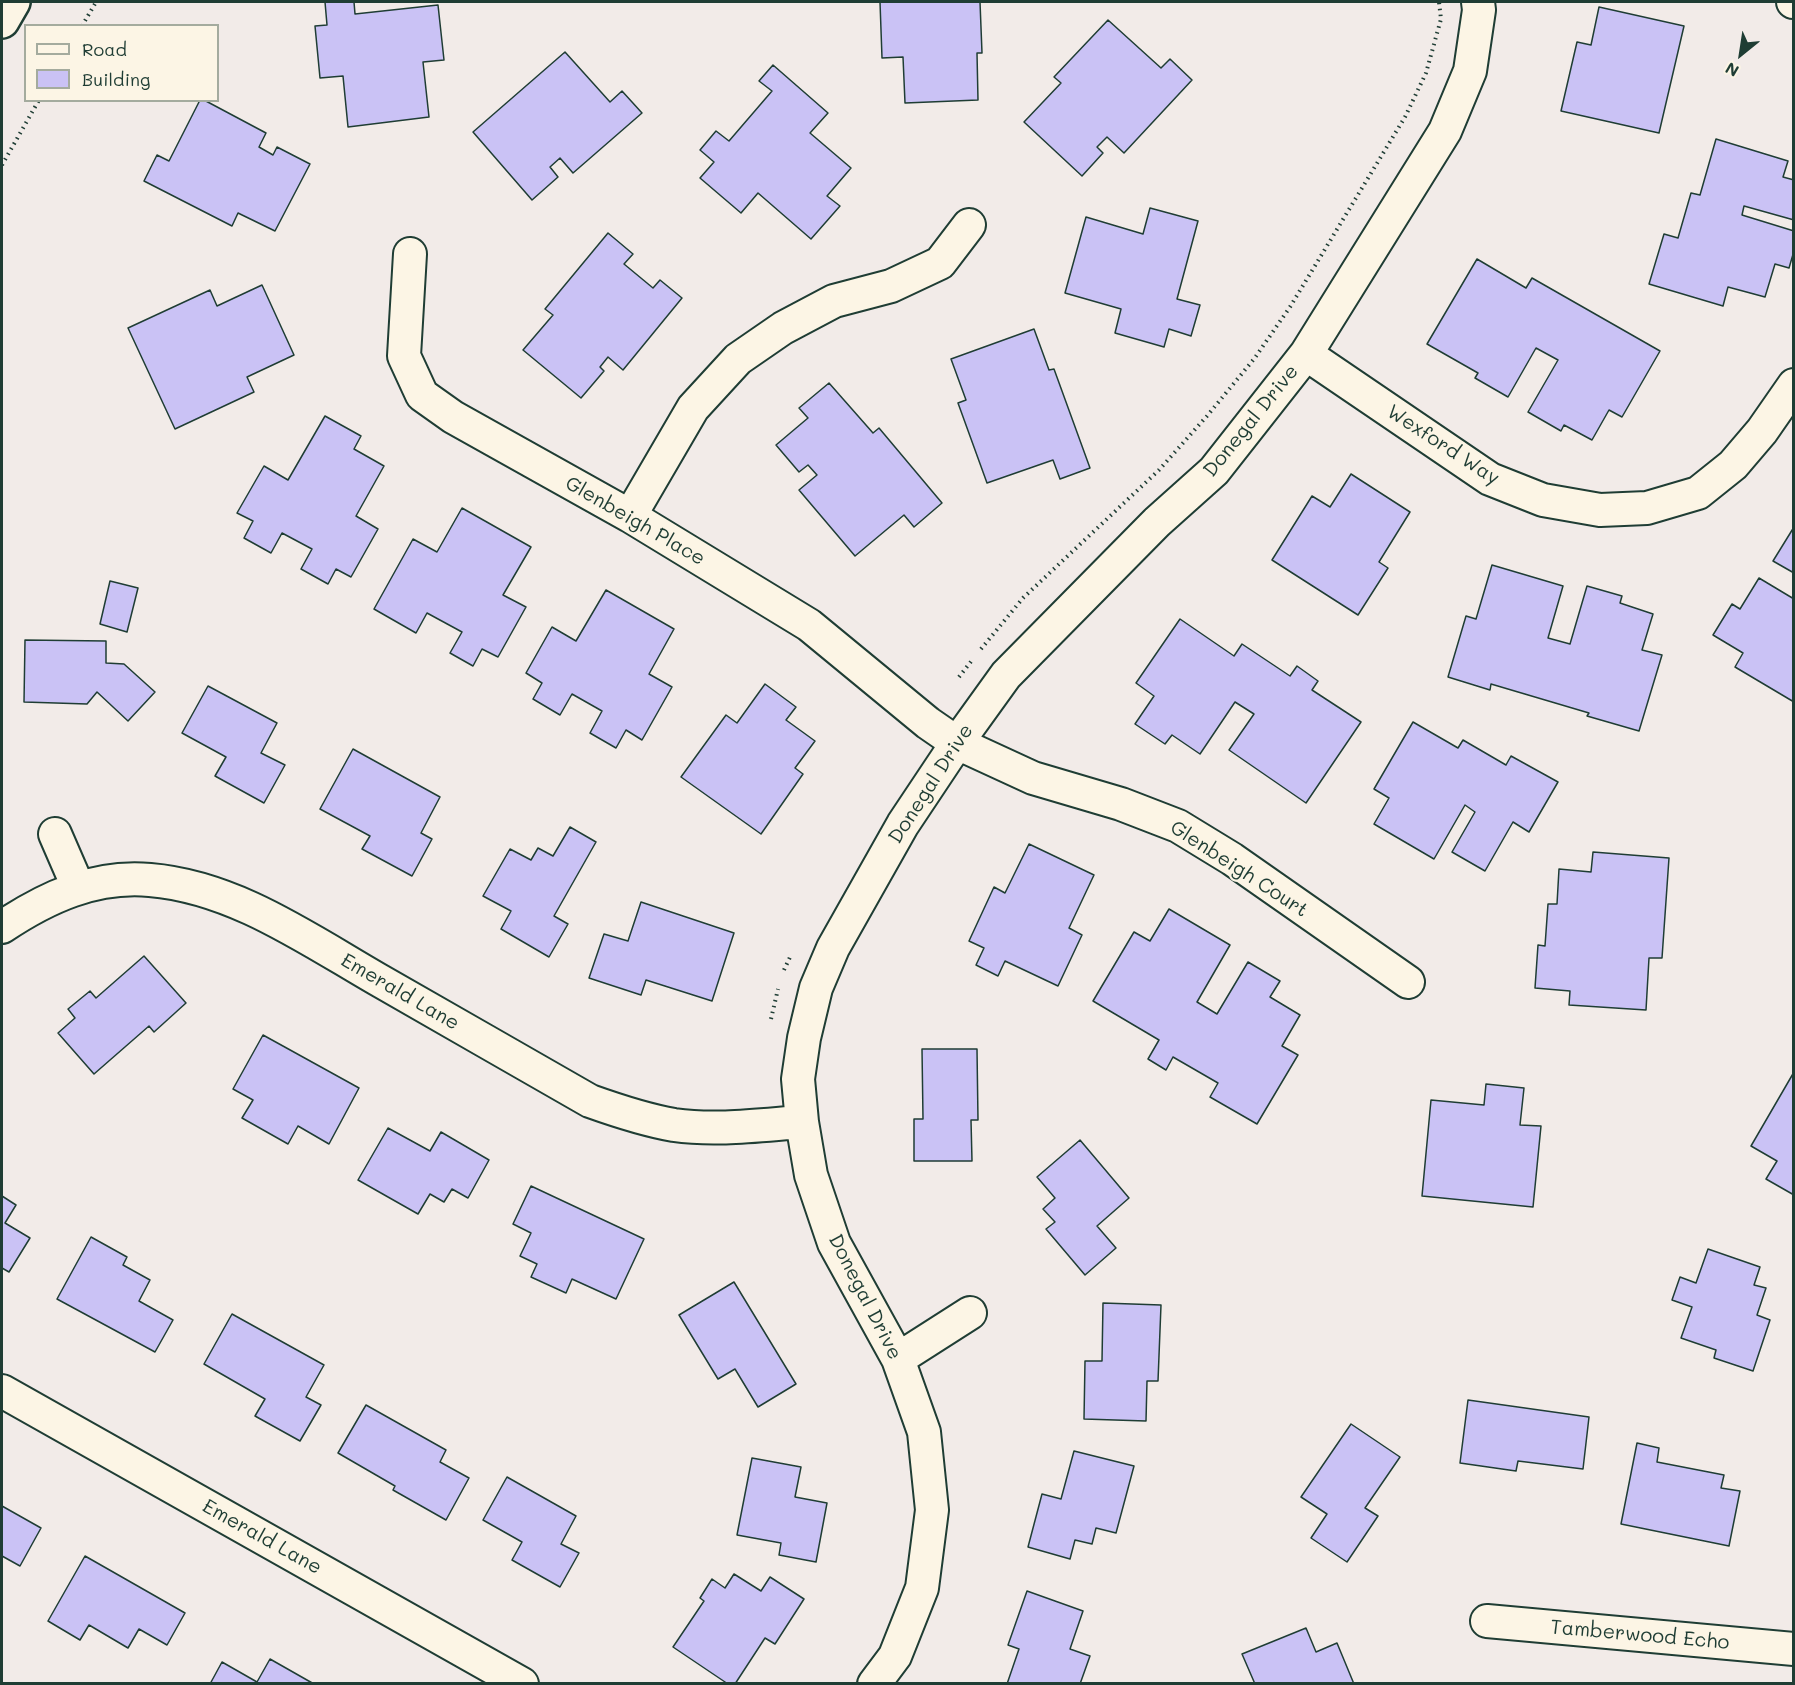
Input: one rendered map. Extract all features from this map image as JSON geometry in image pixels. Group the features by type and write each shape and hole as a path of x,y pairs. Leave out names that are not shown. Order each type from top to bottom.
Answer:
{"main road":[{"path":"2,21 13,2"}],"street":[{"name":"Donegal Drive","path":"874,1683 895,1656 922,1588 932,1510 924,1432 898,1359 834,1243 811,1174 798,1080 804,1038 816,988 832,948 903,824 1006,675 1157,522 1214,471 1305,354 1445,131 1470,71 1479,10 1478,2"},
{"path":"630,516 693,408 738,359 783,328 834,302 891,286 940,263 969,225"},
{"name":"Glenbeigh Place","path":"410,254 404,356 422,395 453,417 630,516 809,625 928,723 957,743"},
{"name":"Wexford Way","path":"1305,354 1490,479 1543,500 1600,510 1647,508 1698,493 1733,465 1762,431 1794,385"},
{"name":"Glenbeigh Court","path":"957,743 1033,778 1121,804 1178,826 1232,859 1408,982"},
{"path":"55,834 78,887"},
{"name":"Emerald Lane","path":"2,927 36,906 78,887 113,880 150,880 196,888 258,910 590,1101 630,1115 675,1125 723,1128 802,1122"},
{"path":"898,1359 970,1313"},
{"name":"Emerald Lane","path":"2,1391 522,1683"},
{"name":"Tamberwood Echo","path":"1487,1621 1794,1649"}],"path":[{"path":"83,24 96,2"},
{"path":"2,165 38,102"}],"building":[{"path":"325,2 354,2 355,14 438,5 444,60 423,62 429,117 348,127 343,76 320,78 315,26 327,25"},
{"path":"880,2 980,2 982,53 977,53 978,100 905,103 903,57 882,58"},
{"path":"1599,7 1684,26 1659,133 1561,111 1577,42 1591,45"},
{"path":"1108,20 1161,68 1170,59 1192,80 1124,153 1107,137 1097,147 1103,153 1082,176 1024,122 1061,83 1054,77"},
{"path":"565,52 610,102 622,91 642,113 573,173 560,158 550,167 558,177 532,200 473,132"},
{"path":"773,65 828,113 810,133 851,168 827,196 840,206 811,239 758,193 741,213 700,178 714,162 700,150 716,131 729,141 772,91 759,81"},
{"path":"199,102 208,102 266,133 259,147 273,155 277,147 310,164 275,231 238,213 232,226 144,181 157,155 169,161"},
{"path":"1716,139 1788,161 1783,177 1794,180 1794,220 1744,206 1742,215 1794,231 1794,251 1789,268 1775,264 1765,297 1728,287 1723,306 1649,284 1664,234 1678,238 1691,193 1700,195"},
{"path":"1150,208 1198,221 1177,299 1200,305 1191,336 1169,329 1164,347 1115,333 1121,309 1065,293 1086,217 1143,234"},
{"path":"608,233 633,254 624,264 653,288 660,280 682,298 623,370 608,357 600,367 604,371 581,398 523,350 553,315 545,309"},
{"path":"1477,259 1526,288 1532,278 1660,351 1622,417 1609,410 1592,440 1564,425 1561,431 1528,412 1558,360 1536,348 1508,397 1475,378 1478,373 1427,344"},
{"path":"262,285 294,355 247,377 254,392 175,429 128,328 210,290 217,306"},
{"path":"1034,329 1049,370 1054,369 1090,468 1060,479 1053,460 987,483 958,403 966,400 951,359"},
{"path":"829,383 873,433 879,428 942,503 914,527 904,515 855,556 799,490 817,475 808,465 799,472 776,445 808,418 799,408"},
{"path":"325,416 361,436 354,449 384,466 356,516 378,529 351,577 336,569 328,584 301,569 312,549 282,533 271,553 244,538 253,521 237,513 264,466 288,480"},
{"path":"1351,474 1410,512 1379,562 1388,568 1358,615 1272,560 1312,496 1330,507"},
{"path":"462,508 531,547 503,595 526,607 498,657 482,649 473,666 450,653 462,632 427,613 416,633 374,609 413,539 437,552"},
{"path":"1794,527 1794,573 1773,561"},
{"path":"1492,565 1563,586 1548,638 1570,644 1587,586 1622,596 1620,603 1653,614 1642,650 1662,655 1639,731 1587,716 1589,713 1491,684 1490,690 1448,677 1466,616 1476,619"},
{"path":"1759,578 1794,599 1794,702 1735,667 1743,653 1713,635 1732,604 1740,609"},
{"path":"110,581 138,588 127,632 100,624"},
{"path":"606,590 674,629 649,674 672,687 642,740 626,730 616,748 590,733 602,711 572,694 560,715 533,699 542,683 526,673 552,627 576,641"},
{"path":"1180,619 1234,656 1242,644 1290,676 1297,666 1318,681 1312,690 1361,722 1306,803 1229,750 1254,714 1235,702 1200,754 1172,735 1165,744 1135,724 1154,696 1136,683"},
{"path":"25,640 106,641 106,663 124,664 155,692 128,721 97,692 87,704 24,702"},
{"path":"765,684 796,707 786,720 815,741 795,768 803,774 761,834 681,777 726,715 737,723"},
{"path":"208,686 277,723 261,753 285,765 264,803 215,776 226,757 182,733"},
{"path":"1413,722 1458,748 1463,740 1506,765 1511,756 1558,782 1529,832 1513,822 1485,871 1452,852 1475,812 1465,805 1434,859 1374,824 1389,798 1374,789"},
{"path":"353,749 440,797 421,833 432,839 412,876 362,849 370,836 320,809"},
{"path":"570,827 596,842 554,916 568,924 549,957 501,929 511,911 483,896 510,849 531,860 538,848 553,856"},
{"path":"1029,844 1094,875 1069,928 1082,935 1058,986 1005,961 998,976 976,965 984,948 969,941 994,887 1005,893"},
{"path":"1593,852 1669,858 1662,958 1649,958 1646,1010 1569,1005 1570,991 1535,988 1538,945 1545,946 1548,904 1557,904 1559,869 1591,872"},
{"path":"641,902 734,933 712,1001 646,980 641,995 589,978 604,934 628,941"},
{"path":"1169,909 1230,945 1197,1002 1217,1014 1248,962 1280,981 1270,997 1300,1015 1282,1046 1298,1055 1257,1124 1210,1097 1218,1083 1173,1057 1166,1070 1148,1059 1159,1040 1093,1001 1134,932 1150,941"},
{"path":"144,956 186,1003 154,1032 149,1026 94,1074 58,1033 75,1018 68,1009 90,991 96,998"},
{"path":"263,1035 359,1088 329,1144 298,1126 288,1144 242,1118 253,1100 233,1089"},
{"path":"922,1049 977,1049 978,1120 971,1120 972,1161 914,1161 914,1119 923,1119"},
{"path":"1794,1072 1794,1195 1766,1179 1777,1161 1751,1146"},
{"path":"1486,1084 1524,1088 1520,1125 1541,1126 1533,1207 1422,1196 1431,1100 1484,1105"},
{"path":"388,1128 430,1151 441,1132 489,1160 468,1198 452,1189 444,1202 430,1194 418,1214 358,1180"},
{"path":"1080,1140 1129,1198 1097,1226 1116,1248 1085,1275 1046,1229 1055,1222 1043,1209 1055,1198 1037,1177"},
{"path":"531,1186 644,1239 616,1299 572,1279 566,1293 531,1277 537,1264 520,1256 531,1233 513,1224"},
{"path":"2,1196 16,1205 5,1223 30,1238 9,1272 2,1268"},
{"path":"91,1237 127,1257 123,1265 150,1280 139,1301 173,1320 155,1352 57,1299"},
{"path":"1708,1249 1760,1267 1754,1285 1766,1288 1757,1315 1770,1320 1753,1371 1714,1358 1716,1350 1681,1338 1692,1307 1672,1300 1680,1277 1696,1283"},
{"path":"734,1282 796,1384 758,1407 735,1369 718,1379 679,1315"},
{"path":"1103,1303 1161,1305 1158,1381 1147,1381 1146,1421 1084,1419 1085,1361 1102,1361"},
{"path":"232,1314 324,1365 306,1397 321,1405 300,1441 255,1416 265,1399 204,1364"},
{"path":"1468,1400 1589,1417 1583,1469 1518,1461 1516,1471 1460,1463"},
{"path":"366,1405 446,1450 440,1462 469,1478 446,1520 393,1490 395,1486 338,1453"},
{"path":"1351,1424 1400,1457 1365,1508 1378,1516 1347,1562 1311,1538 1327,1514 1301,1497"},
{"path":"1637,1443 1659,1448 1657,1462 1724,1475 1721,1488 1740,1491 1729,1546 1621,1524"},
{"path":"1074,1451 1134,1466 1116,1533 1096,1528 1092,1544 1075,1540 1070,1559 1028,1547 1042,1494 1061,1499"},
{"path":"752,1458 801,1467 795,1497 827,1503 816,1562 779,1555 781,1543 737,1535"},
{"path":"507,1477 576,1516 561,1544 579,1553 560,1587 512,1560 522,1542 483,1520"},
{"path":"2,1506 41,1528 20,1566 2,1556"},
{"path":"85,1556 185,1613 167,1645 139,1629 128,1648 89,1625 80,1640 48,1621"},
{"path":"734,1574 761,1591 770,1577 804,1599 775,1644 765,1638 735,1684 728,1684 673,1647 704,1601 700,1598 712,1579 725,1588"},
{"path":"1027,1591 1083,1611 1070,1649 1090,1656 1080,1684 1007,1684 1019,1649 1008,1645"},
{"path":"1306,1628 1316,1652 1337,1643 1354,1684 1255,1684 1242,1654"},
{"path":"270,1659 314,1684 210,1684 222,1662 257,1682"}]}
